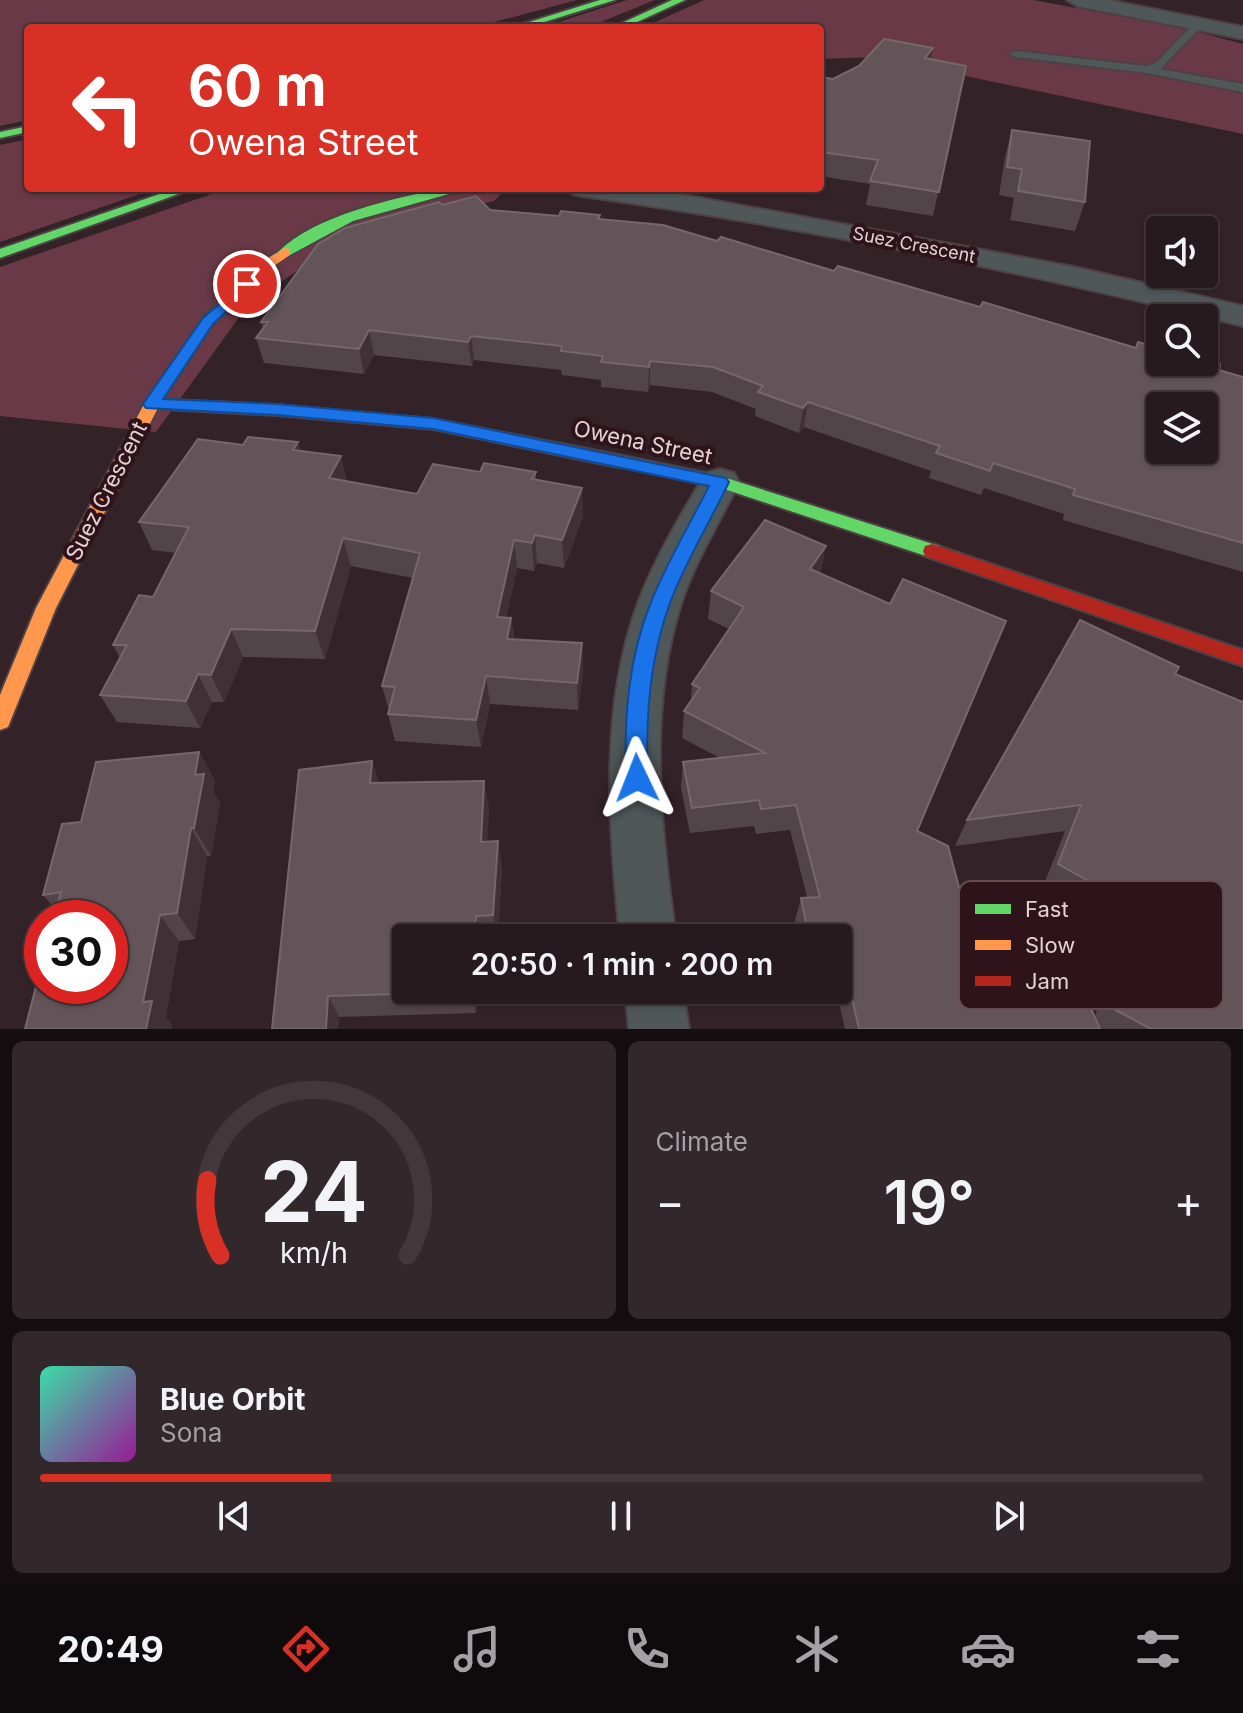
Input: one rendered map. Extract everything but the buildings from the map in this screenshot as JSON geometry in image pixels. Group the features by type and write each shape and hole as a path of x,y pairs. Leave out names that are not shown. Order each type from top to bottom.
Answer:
{"street":[{"path":"529,24 610,0"},
{"path":"625,24 680,0"},
{"path":"1077,0 1160,7 1243,22"},
{"path":"1137,0 1199,24 1243,33"},
{"path":"0,135 24,130"},
{"path":"0,254 178,192"},
{"name":"Suez Crescent","path":"0,721 46,608 152,404 208,321 266,265 313,232 412,198 443,192"},
{"name":"Suez Crescent","path":"610,192 927,247 1243,316"},
{"name":"Owena Street","path":"152,404 277,410 433,424 720,482 1000,573 1243,658"},
{"path":"646,924 642,892 635,721 645,658 660,603 720,482"},
{"path":"656,1004 659,1029"}],"lane":[{"path":"1147,70 1160,65 1199,24"},
{"path":"1015,54 1147,70 1243,88"}],"shaded area":[{"path":"0,0 577,0 487,24 24,24 24,121 0,126"},
{"path":"627,0 655,0 596,24 552,24"},
{"path":"704,0 1033,0 1183,28 1243,44 1243,134 875,57 824,59 824,24 651,24"},
{"path":"24,140 24,192 145,192 0,242 0,145"},
{"path":"217,192 503,192 494,201 353,232 248,305 156,432 0,416 0,267"}],"traffic: fast":[{"path":"529,24 610,0"},
{"path":"625,24 680,0"},
{"path":"0,135 24,130"},
{"path":"0,254 178,192"},
{"path":"285,252 348,219 445,192"},
{"path":"618,461 720,482 932,551"}],"traffic: slow":[{"path":"0,721 46,608 152,404 208,321 266,265 285,252"}],"traffic: jam":[{"path":"152,404 277,410 433,424 618,461"},
{"path":"932,551 1243,658"}],"route":[{"path":"247,284 208,321 152,404 354,415 433,424 720,482 660,603 645,658 635,721 637,778"}]}
